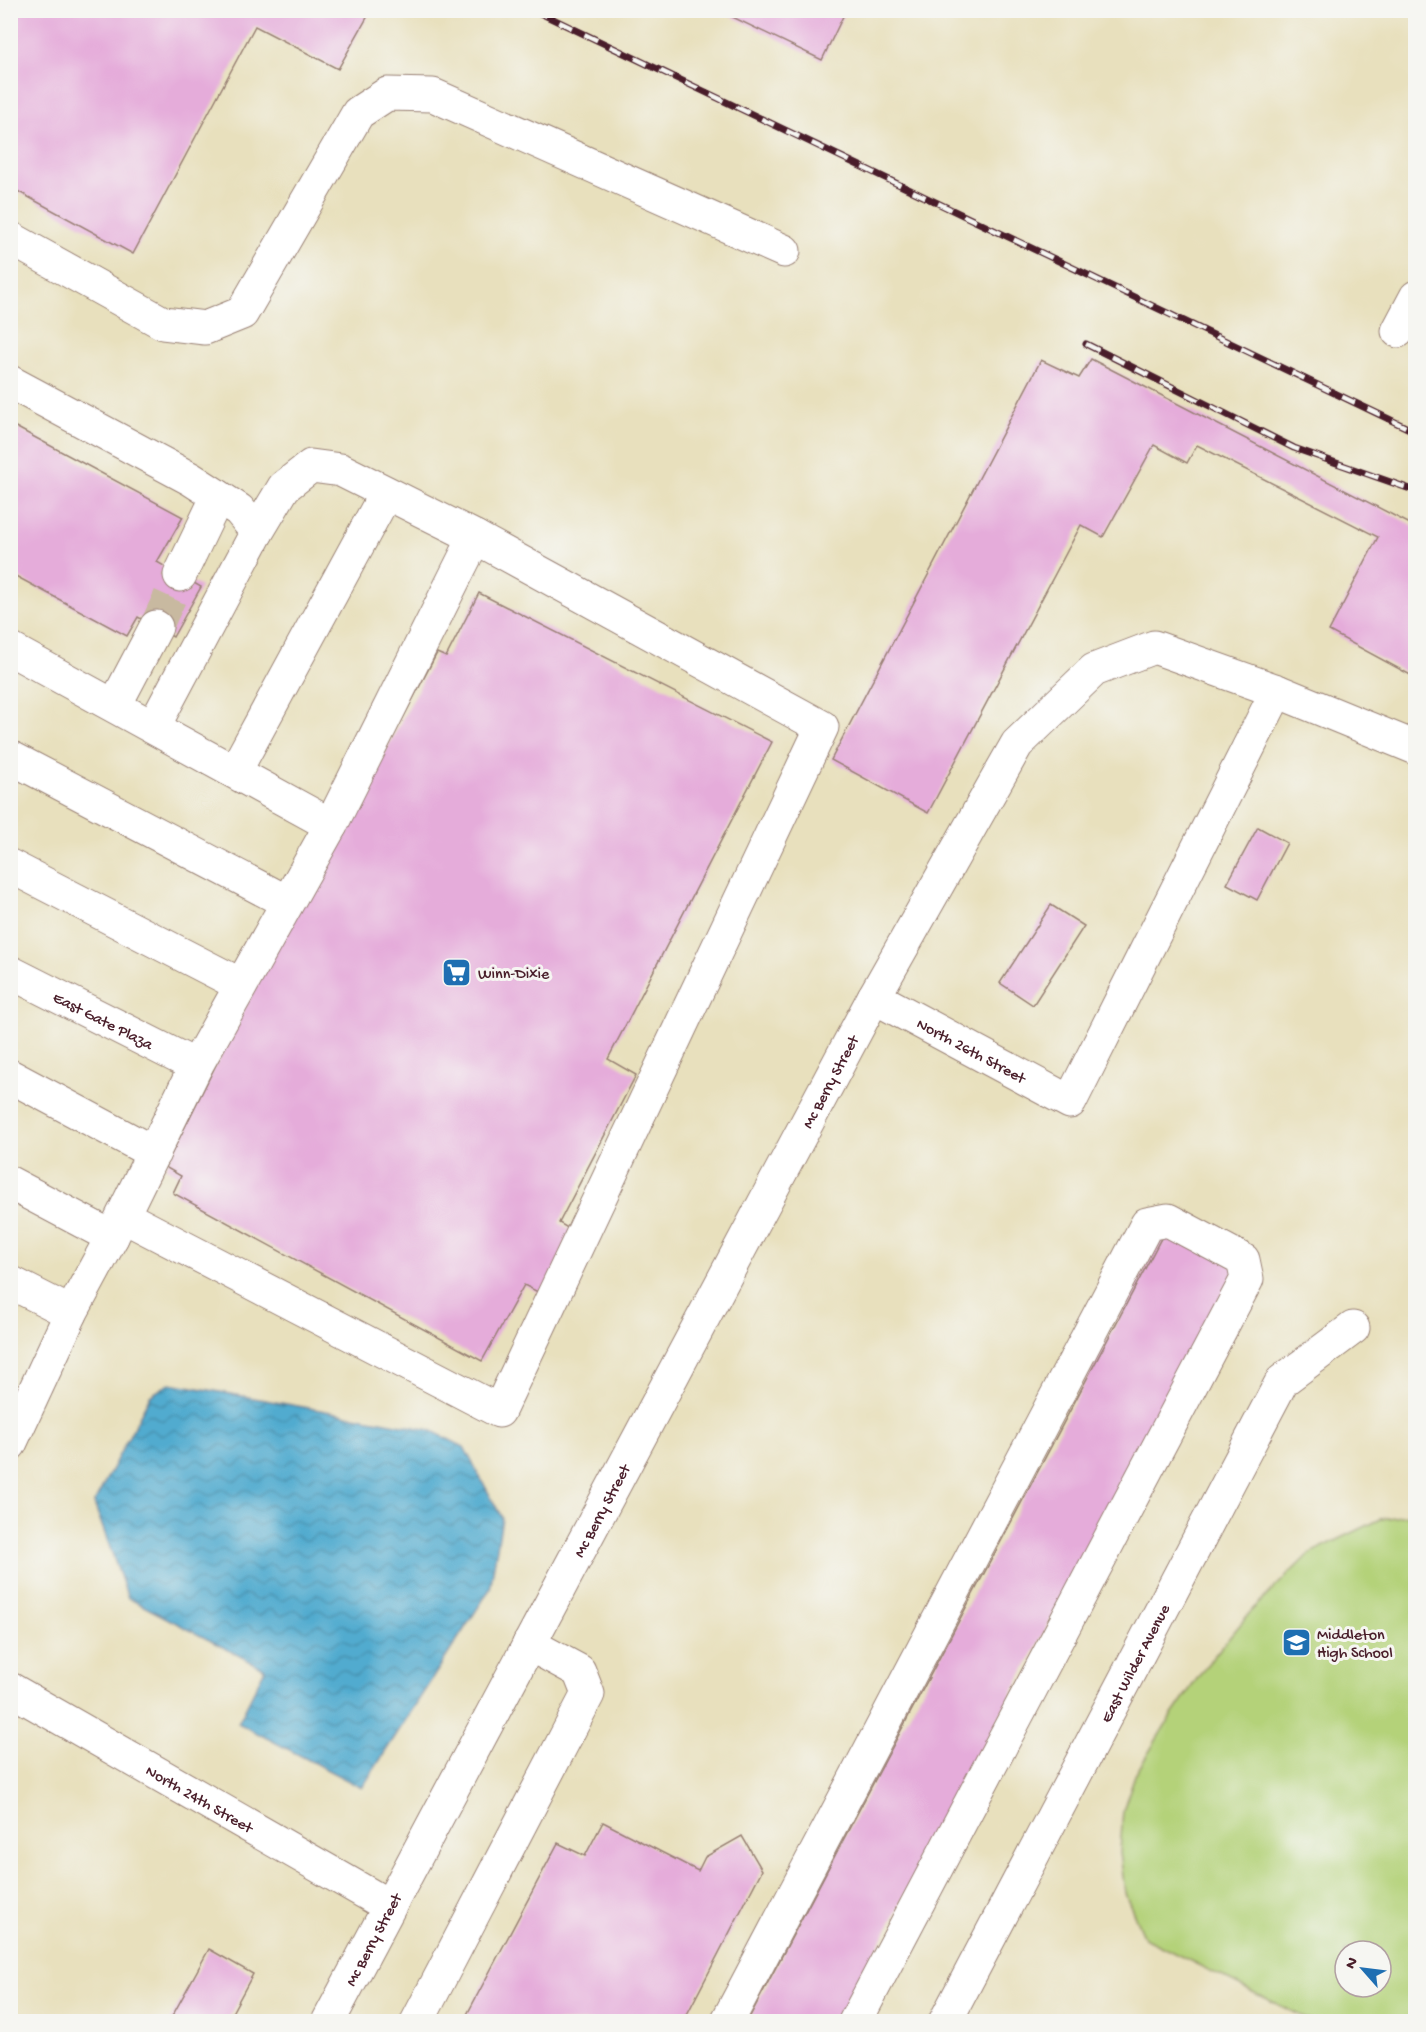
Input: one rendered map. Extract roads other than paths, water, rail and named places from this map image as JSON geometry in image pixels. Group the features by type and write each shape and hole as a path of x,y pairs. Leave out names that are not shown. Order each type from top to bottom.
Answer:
{"street":[{"path":"10,238 163,323 205,328 242,313 358,113 387,94 433,95 784,251"},
{"path":"1398,331 1416,297"},
{"path":"10,382 191,478 239,510 257,532"},
{"path":"10,1183 117,1226 499,1412 822,727 475,537 340,470 311,466 284,487 257,532 154,726"},
{"path":"235,771 386,493"},
{"path":"180,575 218,496"},
{"path":"10,1444 71,1313 154,1153 196,1066 330,825 475,537"},
{"path":"115,705 156,627"},
{"name":"Mc Berry Street","path":"328,2022 874,997 1017,744 1094,670 1154,647 1277,691 1416,748"},
{"path":"10,649 154,726 330,825"},
{"name":"North 26th Street","path":"874,997 1070,1102 1277,691"},
{"path":"10,757 287,902"},
{"path":"10,866 241,985"},
{"name":"East Gate Plaza","path":"10,972 196,1066"},
{"path":"10,1076 154,1153"},
{"path":"728,2022 1147,1224 1168,1220 1243,1260 1247,1280 855,2022"},
{"path":"10,1282 71,1313"},
{"name":"East Wilder Avenue","path":"945,2022 1282,1381 1353,1328"},
{"path":"417,2022 588,1694 579,1671 530,1644"},
{"name":"North 24th Street","path":"10,1689 390,1906"}],"water":[{"path":"170,1383 430,1430 464,1447 502,1518 490,1589 362,1788 238,1723 265,1669 128,1598 94,1503 150,1396"}],"tunnel":[{"path":"156,627 180,575"}],"railway":[{"path":"534,10 1416,432"},
{"path":"1086,344 1294,448 1416,491"}],"place":[{"name":"Winn-Dixie","path":"457,972"},
{"name":"Middleton High School","path":"1296,1642"}]}
